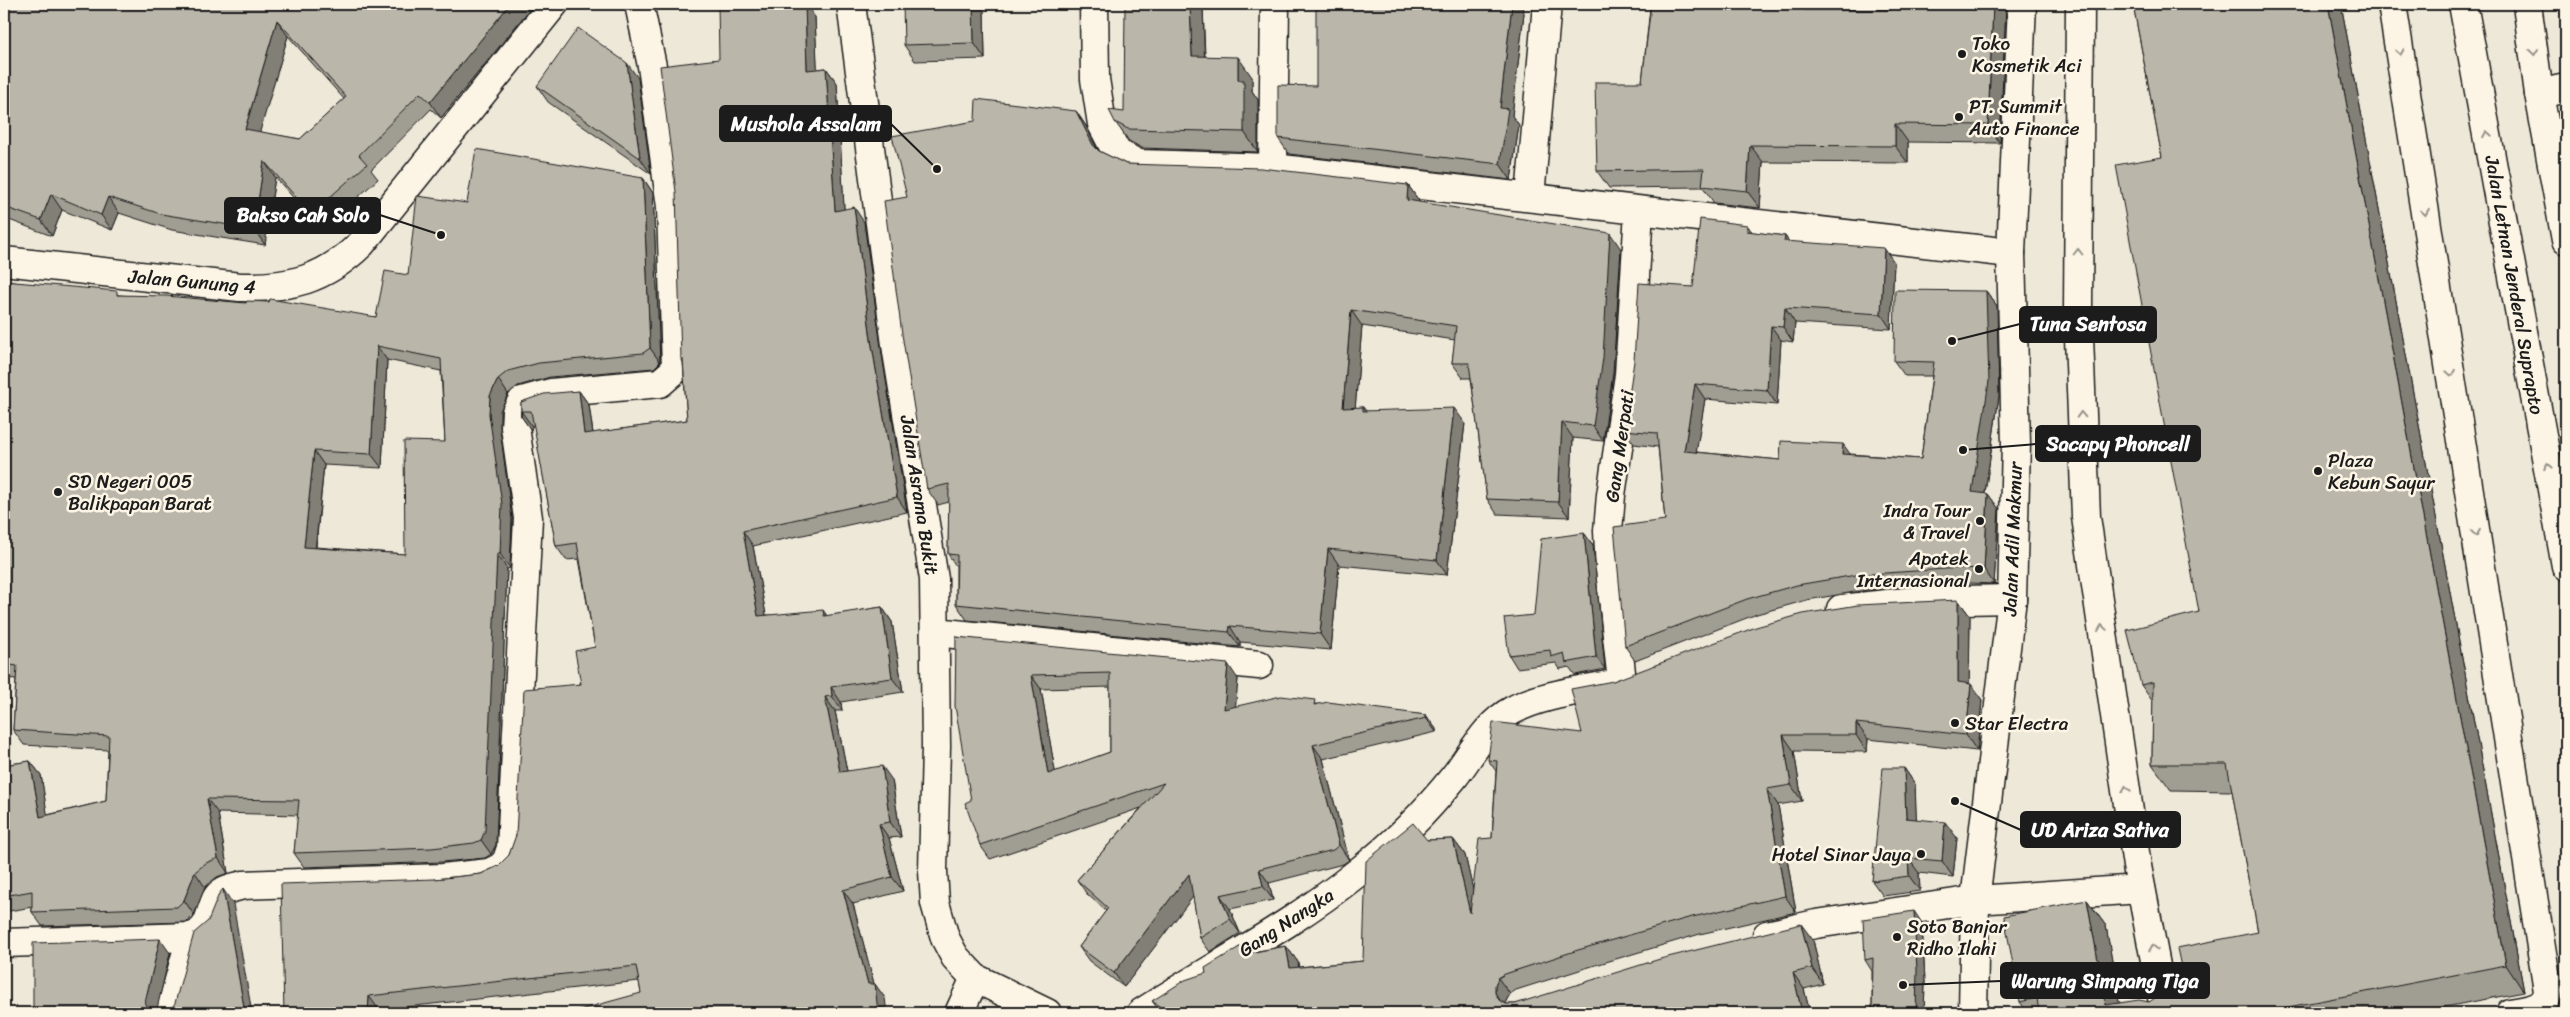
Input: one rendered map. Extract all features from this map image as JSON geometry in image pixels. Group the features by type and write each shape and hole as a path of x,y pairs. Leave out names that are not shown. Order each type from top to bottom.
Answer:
{"street":[{"name":"Jalan Gunung 4","path":"4,261 240,287 269,287 318,276 344,261 361,244 554,4"},
{"path":"4,943 190,937 201,933 208,924 216,898 224,891 243,885 443,878 489,873 501,867 507,860 511,848 528,518 515,427 516,412 522,401 551,393 660,383 676,369 671,207 652,66 639,4"},
{"name":"Jalan Asrama Bukit","path":"851,4 897,352 934,579 936,747 933,871 935,903 948,945 955,957 976,978 1047,1013"},
{"path":"1094,4 1095,79 1102,124 1117,154 1138,164 1273,168 2011,253"},
{"path":"1273,168 1275,4"},
{"path":"1530,197 1547,4"},
{"name":"Jalan Adil Makmur","path":"1973,1013 1974,900 2012,599 2016,444 2011,253 2022,4"},
{"path":"2080,4 2078,312 2086,517 2142,889 2165,1013"},
{"path":"2392,4 2548,991 2548,998 2539,1007 2510,1013"},
{"name":"Jalan Letnan Jenderal Suprapto","path":"2463,4 2566,566"},
{"path":"2528,4 2539,94 2566,240"},
{"path":"2539,94 2566,88"},
{"name":"Gang Merpati","path":"1622,682 1610,571 1608,532 1611,495 1630,367 1639,211"},
{"path":"1816,614 1869,605 1915,601 2012,599"},
{"path":"935,632 1259,665"},
{"name":"Gang Nangka","path":"1141,1013 1299,916 1357,873 1421,817 1456,775 1482,736 1502,717 1514,709 1548,698 1622,682 1648,673"},
{"path":"1742,941 1816,924 1974,900 2142,889"},
{"path":"170,1013 190,937"},
{"path":"959,1013 976,978"}],"building":[{"path":"4,4 510,4 430,102 420,93 359,155 367,164 311,214 264,161 254,229 161,214 108,197 101,215 51,194 41,220 4,207","holes":["277,20 346,97 300,139 245,129"]},
{"path":"718,4 805,4 807,70 826,68 835,211 854,207 871,340 897,497 743,531 758,616 823,610 824,616 882,607 892,678 831,687 832,696 825,697 840,772 882,766 890,822 879,824 892,877 843,890 868,984 875,984 878,1013 568,1013 641,993 636,966 369,996 368,1013 284,1013 281,884 435,879 481,874 498,866 509,855 516,835 524,689 581,684 575,651 595,647 577,543 556,546 531,411 521,411 521,402 544,394 579,391 584,434 687,420 683,359 681,359 676,192 660,66 719,59"},
{"path":"903,4 973,4 974,43 904,45"},
{"path":"1125,4 1190,4 1192,56 1238,57 1238,80 1244,80 1244,132 1128,129 1115,122 1109,110 1124,112"},
{"path":"1316,4 1512,4 1500,108 1508,109 1500,164 1278,138 1278,85 1316,86"},
{"path":"1651,4 1804,4 1804,10 1891,10 1891,4 1993,4 1988,125 1895,124 1895,146 1750,145 1747,191 1702,186 1704,169 1597,171 1595,82 1642,82"},
{"path":"2133,4 2328,4 2506,965 2257,1013 2039,1013 2037,998 2020,1002 2004,916 2087,900 2106,1005 2139,1000 2149,1002 2158,996 2186,991 2177,948 2258,932 2227,764 2152,764 2153,682 2141,685 2127,630 2199,612 2116,165 2162,157"},
{"path":"578,28 627,63 640,158 537,86"},
{"path":"976,99 1076,111 1093,145 1099,151 1126,164 1261,168 1408,185 1407,200 1610,233 1603,358 1593,426 1562,422 1558,502 1487,499 1469,363 1452,363 1456,326 1351,310 1343,408 1363,407 1363,411 1454,408 1437,560 1328,549 1320,634 1230,626 1229,632 956,604 957,555 948,554 949,484 927,489 902,334 884,201 907,197 892,136 975,121"},
{"path":"476,149 643,178 650,348 643,353 539,363 508,371 498,379 490,396 489,414 502,504 500,554 497,554 485,831 481,840 474,843 432,848 294,853 299,800 207,799 218,858 206,863 195,872 184,900 177,907 32,912 32,891 4,896 4,765 30,761 40,817 106,801 109,736 13,730 17,666 4,664 4,281 117,291 117,295 166,296 246,303 247,301 269,302 270,299 376,317 385,271 408,275 417,196 467,203","holes":["377,346 441,359 445,442 404,441 405,554 304,547 314,451 371,454"]},
{"path":"1700,219 1747,225 1747,231 1785,236 1784,241 1884,248 1881,314 1785,308 1783,327 1771,326 1767,390 1695,384 1684,451 1780,460 1781,441 1843,444 1842,454 1921,459 1934,362 1894,361 1895,290 1986,291 1989,381 1972,492 1988,494 1984,569 1960,568 1856,575 1797,585 1747,599 1625,646 1614,527 1665,520 1657,433 1624,430 1634,361 1639,283 1693,287"},
{"path":"1584,533 1596,657 1566,663 1564,653 1551,657 1550,650 1509,655 1504,618 1534,615 1541,539"},
{"path":"1958,600 1958,682 1971,684 1966,735 1856,723 1856,735 1783,735 1791,785 1767,789 1785,896 1688,918 1578,950 1505,974 1498,978 1495,985 1495,993 1499,1000 1506,1004 1515,1004 1660,959 1801,924 1812,968 1793,973 1802,1013 1169,1013 1152,1001 1185,980 1206,973 1205,968 1241,946 1244,954 1286,946 1290,968 1363,961 1366,861 1413,823 1427,840 1453,839 1470,913 1479,839 1492,838 1497,761 1488,760 1493,722 1582,733 1571,689 1613,681 1756,627 1803,614 1858,605"},
{"path":"956,637 1228,664 1224,709 1281,696 1315,700 1314,705 1328,702 1426,715 1426,718 1313,745 1339,845 1333,850 1259,869 1263,886 1220,895 1230,919 1200,938 1189,874 1114,973 1079,947 1108,908 1077,880 1164,783 980,845 965,803 971,800 955,706","holes":["1110,673 1110,752 1048,774 1031,675"]},
{"path":"1883,768 1904,768 1906,818 1945,822 1942,861 1908,858 1909,876 1872,881"},
{"path":"223,889 245,1013 164,1013 171,1009 175,1003 194,933 208,921"},
{"path":"1914,911 1917,971 1916,1013 1872,1013 1873,958 1865,960 1863,919"},
{"path":"160,939 145,1002 148,1009 155,1013 33,1013 33,943"}],"place":[{"name":"Toko Kosmetik Aci","path":"1962,54"},
{"name":"PT. Summit Auto Finance","path":"1959,117"},
{"name":"Mushola Assalam","path":"937,169"},
{"name":"Bakso Cah Solo","path":"441,235"},
{"name":"Tuna Sentosa","path":"1952,341"},
{"name":"Sacapy Phoncell","path":"1963,450"},
{"name":"Plaza Kebun Sayur","path":"2318,471"},
{"name":"SD Negeri 005 Balikpapan Barat","path":"58,492"},
{"name":"Indra Tour & Travel","path":"1980,521"},
{"name":"Apotek Internasional","path":"1979,569"},
{"name":"Star Electra","path":"1955,723"},
{"name":"UD Ariza Sativa","path":"1955,801"},
{"name":"Hotel Sinar Jaya","path":"1921,854"},
{"name":"Soto Banjar Ridho Ilahi","path":"1897,937"},
{"name":"Warung Simpang Tiga","path":"1903,985"}]}
